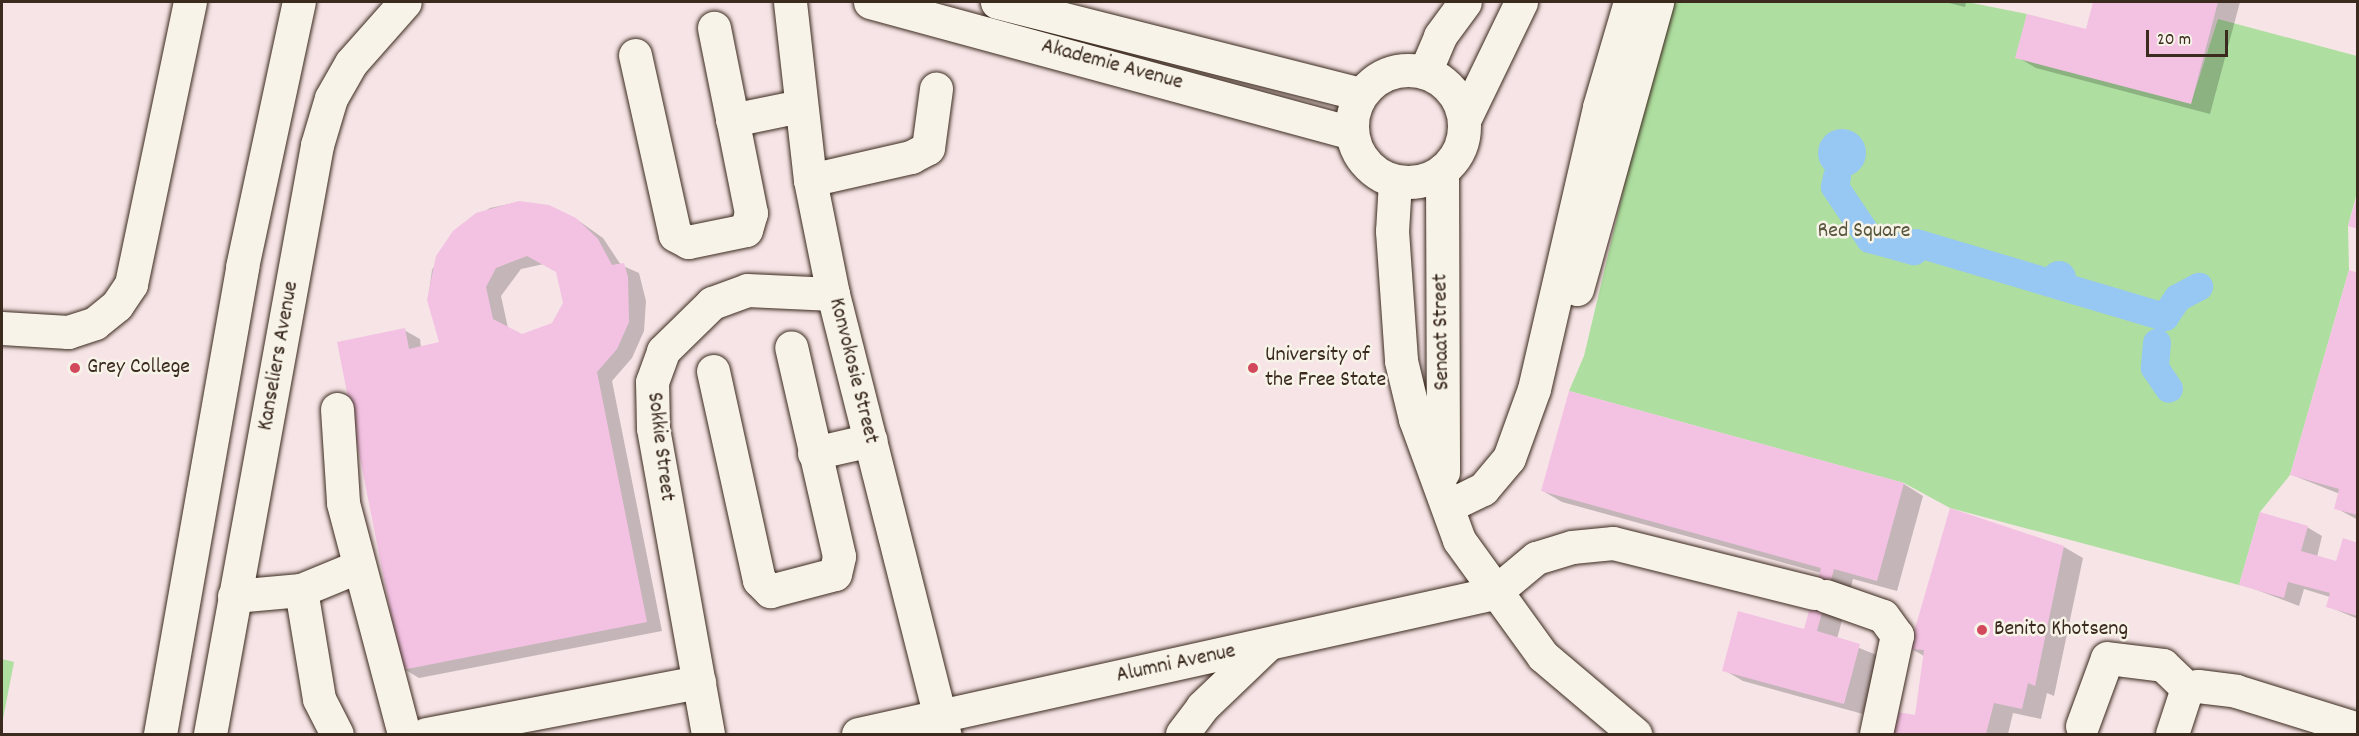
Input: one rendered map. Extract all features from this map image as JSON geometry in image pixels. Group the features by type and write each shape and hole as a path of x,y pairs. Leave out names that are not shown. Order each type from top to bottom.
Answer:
{"street":[{"path":"2,328 68,332 86,326 117,305 131,285 190,2"},
{"path":"160,735 244,255 299,2"},
{"name":"Kanseliers Avenue","path":"210,735 317,145 332,98 351,63 405,2"},
{"name":"Konvokosie Street","path":"790,2 810,180 833,294 942,725"},
{"name":"Akademie Avenue","path":"870,2 1352,133"},
{"name":"Akademie Avenue","path":"997,2 1361,94"},
{"path":"1425,72 1440,36 1465,2"},
{"path":"1464,120 1455,95 1425,72 1389,73 1361,94 1352,133 1366,164 1395,181 1411,183 1442,171 1460,149 1464,120 1521,2"},
{"path":"1446,499 1483,489 1509,458 1542,353 1599,107 1629,2"},
{"path":"1542,353 1567,320 1657,2"},
{"path":"635,55 675,234 688,242 746,230 751,213 714,28"},
{"path":"810,180 911,157 928,148 936,89"},
{"path":"732,120 800,106"},
{"name":"Senaat Street","path":"1442,171 1446,499"},
{"name":"Senaat Street","path":"1395,181 1392,231 1401,361 1415,419 1459,540 1494,593 1543,656 1635,735"},
{"name":"Sokkie Street","path":"708,735 653,428 651,382 663,351 712,303 747,290 833,294"},
{"path":"713,371 759,580 770,591 835,574 839,556 791,347"},
{"path":"337,409 343,502 357,567 404,735"},
{"path":"814,453 871,440"},
{"path":"1494,593 1536,558 1613,543 1820,594 1882,616 1897,635 1876,735"},
{"path":"234,596 301,590 357,567"},
{"path":"301,590 319,699 338,735"},
{"name":"Alumni Avenue","path":"858,735 942,725 1268,644 1494,593"},
{"path":"1182,735 1202,707 1268,644"},
{"path":"2082,726 2107,658 2163,665 2187,688 2236,691 2358,729"},
{"path":"220,671 225,735"},
{"path":"426,735 699,682"},
{"path":"2172,735 2187,688"}],"green space":[{"name":"Red Square","path":"1668,2 1967,2 2027,14 2016,57 2191,103 2218,19 2357,56 2358,189 2348,226 2349,270 2290,475 2260,512 2239,585 1950,508 1904,483 1569,391 1584,356"},
{"path":"2,659 14,662 2,724"}],"water":[{"path":"1837,129 1847,129 1859,136 1866,148 1866,158 1859,170 1847,177 1837,177 1822,166 1818,158 1818,148 1829,133"},
{"path":"2059,261 2071,266 2076,278 2071,290 2059,295 2047,290 2042,278 2047,266"}],"building":[{"path":"2093,2 2218,2 2191,104 2015,58 2027,14 2086,29"},
{"path":"2358,192 2358,229 2348,226"},
{"path":"519,201 549,205 576,218 598,239 612,265 624,263 628,277 629,322 617,349 597,372 647,622 402,670 337,342 405,328 409,349 439,342 427,300 436,256 453,231 476,213","holes":["527,256 556,272 563,303 552,323 522,334 493,319 486,287 496,268"]},
{"path":"2349,270 2358,273 2358,515 2334,509 2339,489 2290,475"},
{"path":"1569,391 1904,483 1877,581 1834,569 1817,631 1860,644 1844,704 1722,671 1738,611 1804,629 1821,568 1541,491"},
{"name":"Benito Khotseng","path":"1950,508 2064,546 2035,686 2028,683 2022,709 1994,703 1986,734 1884,734 1891,711 1915,715 1924,650 1909,649"},
{"path":"2260,512 2308,526 2301,551 2336,561 2343,538 2358,543 2358,616 2326,607 2330,593 2288,582 2284,598 2239,585"}],"waterway":[{"path":"1837,177 1835,187 1870,239 1914,251 1916,243 2165,317 2178,298 2199,287"},
{"path":"2157,343 2155,368 2169,389"}],"place":[{"name":"Grey College","path":"75,368"},
{"name":"University of the Free State","path":"1253,368"},
{"name":"Benito Khotseng","path":"1982,630"}]}
